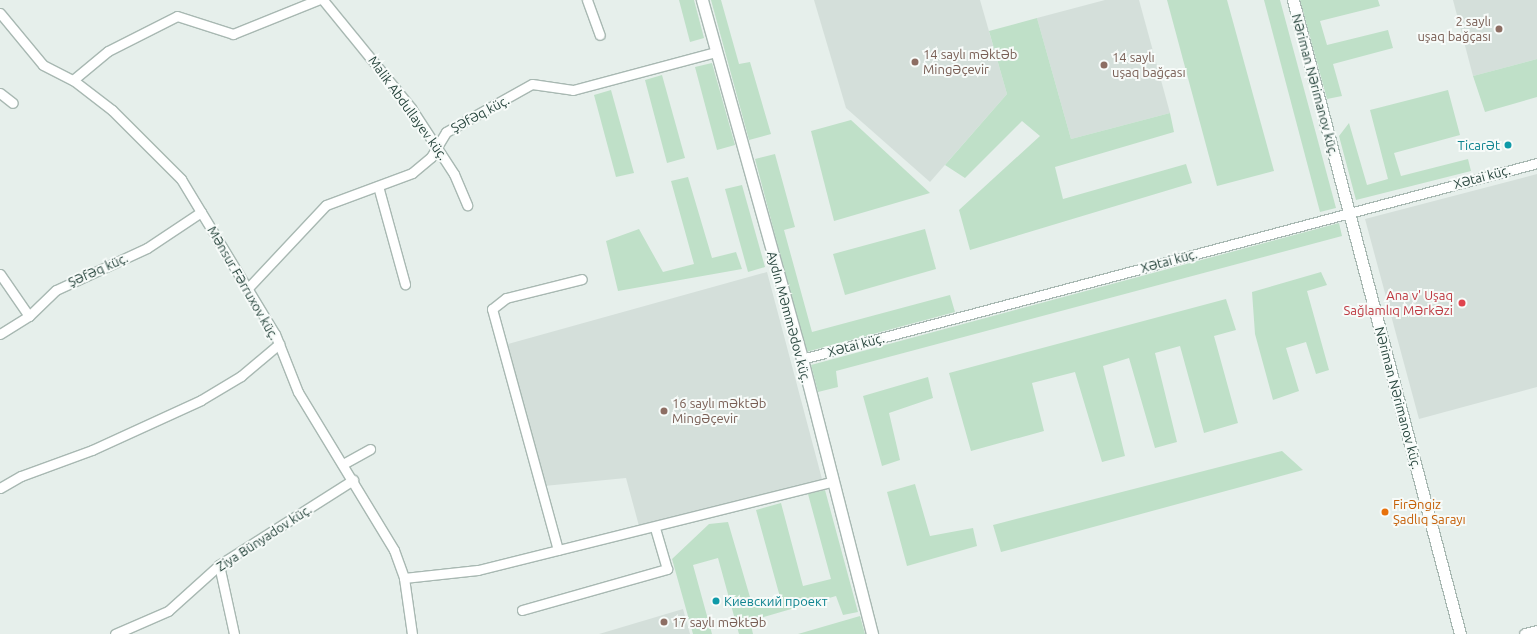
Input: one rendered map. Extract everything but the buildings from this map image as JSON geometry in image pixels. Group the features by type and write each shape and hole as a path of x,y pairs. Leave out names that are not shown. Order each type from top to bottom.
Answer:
{"street":[{"path":"73,80 108,51 177,16 233,34 317,0"},
{"name":"Malik Abdullayev küç.","path":"323,0 399,91 454,174 467,205"},
{"path":"587,0 600,35"},
{"name":"Aydın Məmmədov küç.","path":"702,0 802,359 832,482 872,634"},
{"name":"Nəriman Nərimanov küç.","path":"1293,0 1460,634"},
{"name":"Mənsur Fərruxov küç.","path":"0,13 43,65 73,80 134,128 168,162 248,288 279,344 298,392 389,540 404,578 412,634"},
{"name":"Şəfəq küç.","path":"248,288 326,204 396,181 424,165 446,132 532,84 573,90 716,52"},
{"path":"0,93 13,103"},
{"name":"Xətai küç.","path":"802,359 1537,163"},
{"path":"378,186 405,284"},
{"name":"Şəfəq küç.","path":"0,334 29,316 56,290 147,248 201,212"},
{"path":"0,274 29,316"},
{"path":"558,550 492,309 506,298 582,279"},
{"path":"0,488 21,476 92,450 201,400 241,376 279,344"},
{"path":"343,464 370,448"},
{"name":"Ziya Bünyadov küç.","path":"115,634 168,611 219,565 352,480"},
{"path":"404,578 478,570 656,528 832,482"},
{"path":"522,610 666,569 656,528"},
{"path":"219,565 234,634"},
{"path":"1525,634 1537,631"}],"shaded area":[{"name":"14 saylı məktəb Mingəçevir","path":"814,0 980,0 1007,94 930,182 846,108"},
{"name":"14 saylı uşaq bağçası","path":"1105,0 1139,0 1170,113 1071,139 1037,18"},
{"name":"2 saylı uşaq bağçası","path":"1453,0 1537,0 1537,59 1473,76"},
{"name":"Ana v' Uşaq Sağlamlıq Mərkəzi","path":"1537,174 1537,387 1419,419 1365,219"},
{"name":"16 saylı məktəb Mingəçevir","path":"767,272 822,479 639,526 626,478 544,486 508,344"},
{"name":"17 saylı məktəb","path":"683,609 690,634 599,634"}],"green space":[{"path":"679,0 694,0 704,38 690,42"},
{"path":"711,0 721,0 739,64 750,62 771,134 749,140"},
{"path":"1167,0 1227,0 1274,171 1217,186"},
{"path":"1264,0 1280,0 1336,208 1320,212"},
{"path":"1300,0 1378,0 1380,6 1320,21 1327,45 1388,30 1393,48 1333,64 1342,96 1327,99"},
{"path":"1037,18 1071,139 1170,113 1174,132 1055,167 1063,199 1186,164 1192,183 970,250 959,210 1040,136 1022,121 965,178 945,165 1007,94 989,31"},
{"path":"1537,59 1537,97 1485,112 1473,76"},
{"path":"712,63 735,145 717,150 695,67"},
{"path":"662,75 685,158 667,163 645,80"},
{"path":"611,90 634,173 616,177 594,95"},
{"path":"1448,90 1460,135 1394,153 1401,176 1468,159 1471,171 1356,200 1339,136 1349,123 1367,185 1388,179 1370,110"},
{"path":"851,120 930,193 834,221 811,131"},
{"path":"775,154 795,227 784,230 812,332 950,295 955,312 806,352 755,159"},
{"path":"688,177 712,258 736,252 742,269 618,291 606,241 639,229 663,272 694,264 671,181"},
{"path":"742,185 765,267 748,272 725,189"},
{"path":"1339,223 1342,236 836,371 838,387 818,392 811,365"},
{"path":"925,229 936,269 845,295 833,254"},
{"path":"1321,272 1327,285 1307,291 1329,370 1316,374 1306,342 1286,348 1299,391 1273,400 1255,334 1252,292"},
{"path":"1226,299 1236,330 1214,336 1238,423 1204,433 1180,346 1155,353 1177,442 1155,448 1129,358 1103,366 1125,456 1102,462 1075,372 1032,383 1044,431 971,451 949,373"},
{"path":"928,377 933,398 889,413 900,460 882,466 863,396"},
{"path":"1282,451 1303,470 1001,552 993,525"},
{"path":"915,484 930,536 973,528 977,546 907,566 887,492"},
{"path":"825,490 858,612 843,615 836,596 750,621 753,634 739,634 718,558 693,565 712,634 693,634 672,559 709,524 728,522 752,604 780,597 756,510 781,503 803,586 831,579 808,494"},
{"path":"860,616 865,634 798,634"}],"place":[{"name":"2 saylı uşaq bağçası","path":"1499,29"},
{"name":"14 saylı məktəb Mingəçevir","path":"915,62"},
{"name":"14 saylı uşaq bağçası","path":"1104,65"},
{"name":"Ticarət","path":"1508,145"},
{"name":"Ana v' Uşaq Sağlamlıq Mərkəzi","path":"1462,303"},
{"name":"16 saylı məktəb Mingəçevir","path":"664,411"},
{"name":"Firəngiz Şadlıq Sarayı","path":"1385,512"},
{"name":"Киевский проект","path":"716,601"},
{"name":"17 saylı məktəb","path":"664,622"}]}
